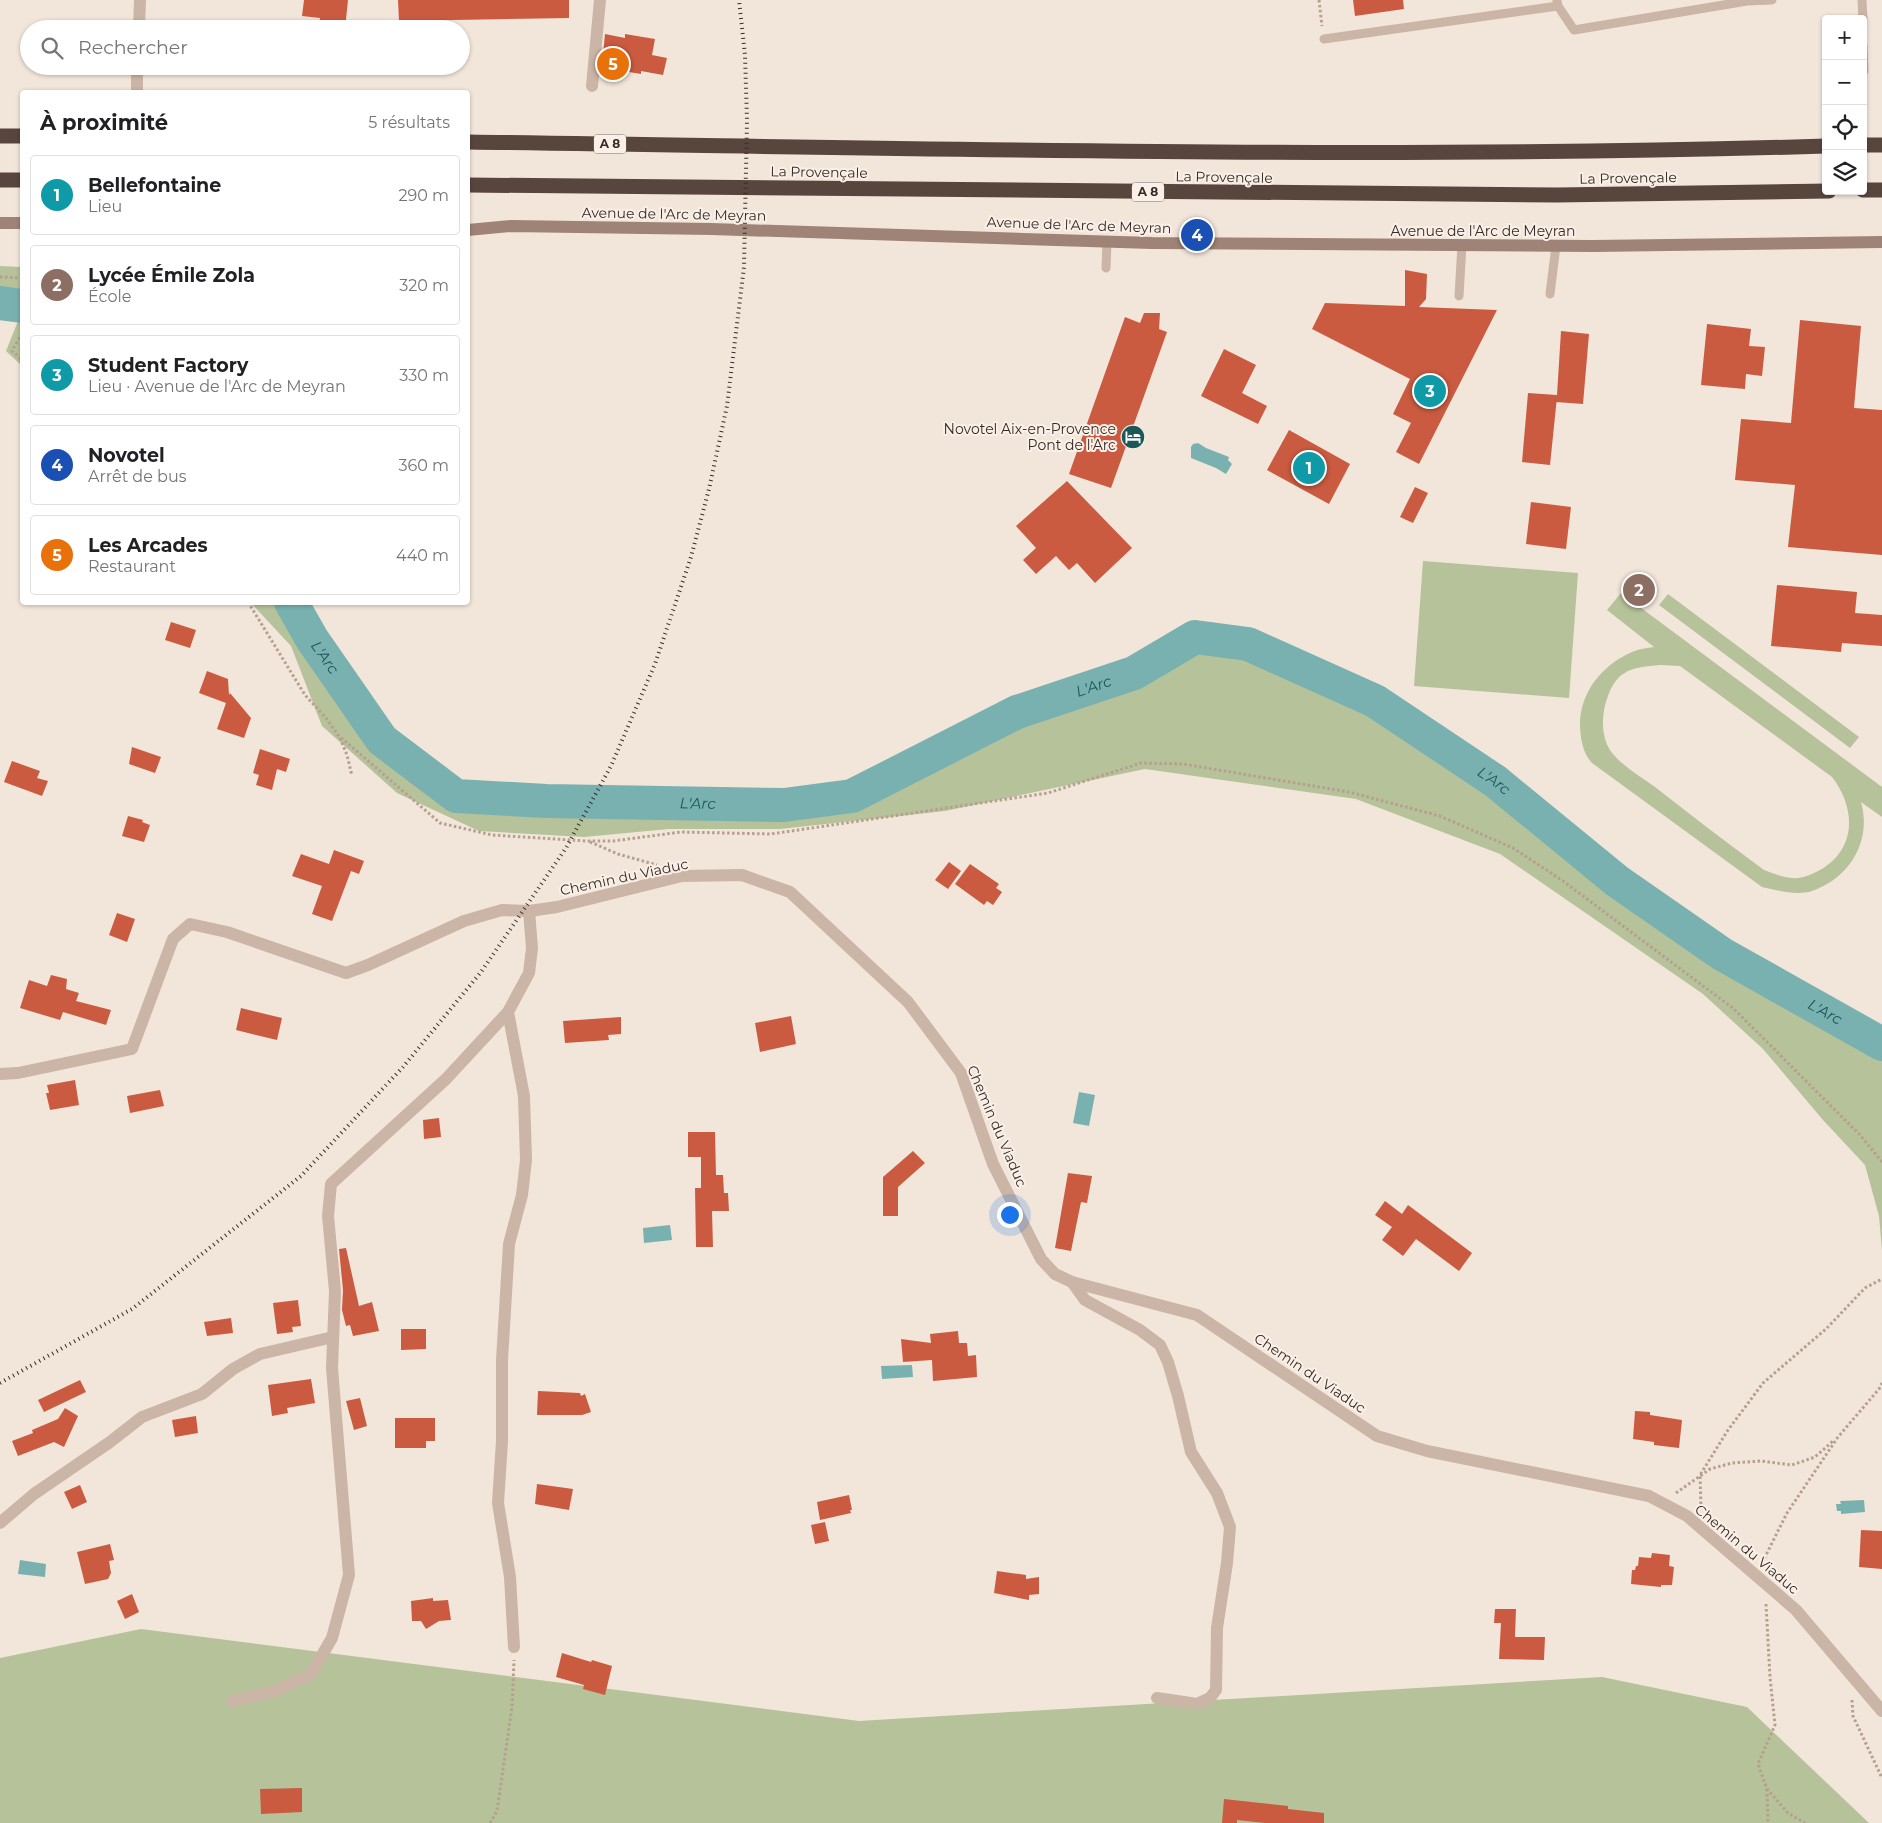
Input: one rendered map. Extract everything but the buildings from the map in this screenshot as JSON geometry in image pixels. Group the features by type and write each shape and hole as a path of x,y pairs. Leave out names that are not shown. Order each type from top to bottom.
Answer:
{"highway":[{"path":"0,136 20,136"},
{"name":"La Provençale","path":"470,142 1305,152 1560,151 1822,146"},
{"path":"1867,145 1882,145"},
{"path":"0,180 20,180"},
{"name":"La Provençale","path":"470,185 1557,195 1822,191"},
{"path":"1867,190 1882,190"}],"main road":[{"path":"0,223 20,223"},
{"name":"Avenue de l'Arc de Meyran","path":"470,230 511,226 721,229 1107,242 1462,246 1882,242"},
{"name":"Avenue de l'Arc de Meyran","path":"470,235 484,229"}],"street":[{"path":"139,20 140,0"},
{"path":"592,86 600,0"},
{"path":"137,75 137,90"},
{"name":"Chemin du Viaduc","path":"0,1074 18,1073 132,1049 173,940 190,924 227,932 346,973 368,965 464,921 502,910 528,911 557,907 682,876 742,875 790,892 908,1002 961,1073 993,1164 1041,1259 1056,1274 1072,1282 1197,1315 1377,1436 1427,1451 1649,1496 1687,1516 1796,1610 1882,1711"},
{"path":"232,1701 275,1691 311,1674 332,1638 349,1575 332,1368 335,1291 328,1216 331,1184 446,1078 508,1012 529,973 532,948 528,911"},
{"path":"508,1012 524,1096 526,1160 522,1196 509,1244 502,1360 502,1442 498,1503 510,1576 514,1647"},
{"path":"1072,1282 1085,1300 1140,1330 1160,1345 1168,1362 1192,1452 1217,1492 1230,1527 1227,1563 1217,1628 1216,1690 1210,1698 1197,1704 1157,1698"},
{"path":"0,1523 34,1494 110,1442 142,1417 202,1394 233,1369 260,1354 333,1337"}],"lane":[{"path":"1324,40 1557,3 1574,30 1747,1 1772,0"},
{"path":"1862,0 1863,15"},
{"path":"1106,268 1107,242"},
{"path":"1459,296 1462,246"},
{"path":"1550,294 1556,246"}],"path":[{"path":"1319,0 1324,40"},
{"path":"0,277 20,278"},
{"path":"20,337 12,351 20,358"},
{"path":"250,605 305,695 326,718 338,735 347,755 352,776"},
{"path":"338,735 440,823 492,835 587,841 681,832 781,833 1048,793 1141,763 1183,764 1358,795 1440,816 1513,848 1563,881 1734,1009 1861,1136 1882,1162"},
{"path":"587,841 618,854 654,864 682,876"},
{"path":"1703,1530 1700,1476 1728,1430 1763,1383 1826,1329 1865,1288 1882,1279"},
{"path":"1768,1823 1767,1789 1758,1764 1775,1725 1761,1579 1787,1514 1838,1438 1879,1390 1882,1383"},
{"path":"1662,1504 1710,1468 1732,1463 1762,1461 1792,1465 1815,1457 1838,1438"},
{"path":"490,1823 497,1811 512,1707 514,1647"},
{"path":"1851,1674 1853,1716 1882,1778"},
{"path":"1767,1789 1788,1814 1805,1823"}],"green space":[{"path":"0,266 20,267 20,306 0,303"},
{"path":"20,316 20,364 6,351"},
{"path":"1423,561 1578,573 1569,698 1414,686"},
{"path":"1621,593 1882,787 1882,817 1861,802 1864,816 1860,844 1855,856 1837,877 1812,891 1800,893 1762,887 1592,763 1586,755 1583,746 1580,727 1583,703 1588,692 1602,672 1611,664 1635,651 1654,647 1607,610","holes":["1662,665 1680,666 1832,777 1840,789 1845,802 1849,815 1849,827 1841,851 1820,870 1798,878 1776,875 1764,870 1627,768 1613,754 1604,734 1603,718 1608,696 1617,680 1622,674 1636,668"]},
{"path":"1668,594 1859,737 1850,748 1659,605"},
{"path":"253,605 292,605 312,639 383,740 456,796 546,801 784,805 852,796 1017,712 1134,673 1195,637 1248,644 1375,701 1495,781 1617,881 1738,963 1882,1044 1882,1250 1879,1216 1865,1165 1823,1120 1763,1049 1703,994 1500,854 1356,799 1145,769 945,811 780,829 669,829 584,837 479,831 397,793 322,726 291,646"},
{"path":"141,1629 859,1721 1602,1677 1747,1707 1869,1823 0,1823 0,1658"}],"water":[{"path":"1198,443 1229,457 1228,460 1232,464 1226,474 1191,458 1191,447 1193,444"},
{"path":"1079,1092 1095,1095 1089,1126 1073,1123"},
{"path":"670,1225 672,1240 644,1243 643,1228"},
{"path":"912,1365 913,1377 882,1379 881,1366"},
{"path":"1864,1500 1865,1512 1841,1514 1841,1511 1837,1511 1836,1504 1841,1504 1840,1501"},
{"path":"20,1560 46,1564 45,1577 18,1574"}],"waterway":[{"name":"L'Arc","path":"0,303 20,306"},
{"name":"L'Arc","path":"293,605 312,639 382,740 456,796 546,801 784,805 852,796 1017,712 1134,673 1195,637 1248,644 1375,701 1495,781 1617,881 1722,954 1882,1044"}],"railway":[{"path":"0,1383 132,1309 301,1176 403,1067 481,972 566,848 611,766 655,664 691,557 709,489 727,406 744,267 747,121 745,55 739,0"}],"place":[{"name":"Les Arcades","path":"613,64"},
{"name":"Novotel","path":"1197,235"},
{"name":"Student Factory","path":"1430,391"},
{"name":"Novotel Aix-en-Provence Pont de l'Arc","path":"1133,437"},
{"name":"Bellefontaine","path":"1309,468"},
{"name":"Lycée Émile Zola","path":"1639,590"}]}
